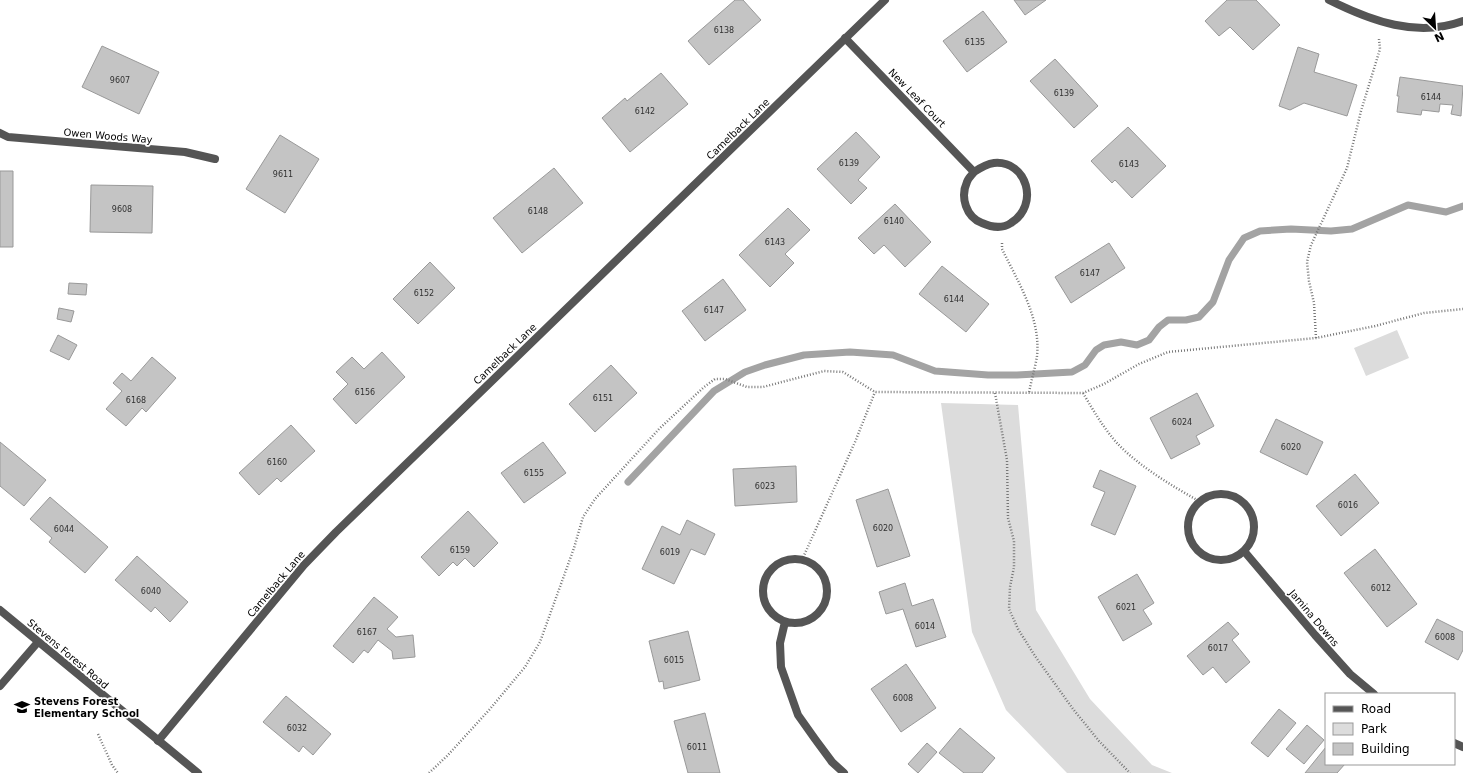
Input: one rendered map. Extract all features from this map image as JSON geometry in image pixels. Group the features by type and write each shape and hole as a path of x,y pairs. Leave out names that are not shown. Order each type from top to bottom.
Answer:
{"street":[{"name":"Camelback Lane","path":"158,741 304,565 885,0"},
{"path":"1329,0 1378,22 1401,26 1428,29 1452,25 1463,21"},
{"name":"New Leaf Court","path":"845,38 974,172"},
{"name":"Owen Woods Way","path":"0,133 8,137 185,152 215,159"},
{"path":"1000,163 1009,166 1020,174 1026,185 1028,194 1026,205 1016,220 1001,227 990,227 978,222 971,216 966,206 964,194 967,181 974,172 983,166 1000,163"},
{"path":"1218,493 1228,494 1238,498 1249,508 1254,522 1253,536 1244,550 1234,558 1221,560 1211,559 1203,555 1193,546 1188,534 1187,523 1190,512 1199,501 1218,493"},
{"name":"Jamina Downs","path":"1244,550 1314,636 1350,674 1373,693"},
{"path":"792,559 802,560 812,564 822,574 826,582 827,591 825,602 819,612 808,620 798,623 785,622 773,615 766,607 762,593 764,583 767,575 773,567 792,559"},
{"name":"Stevens Forest Road","path":"0,610 198,773"},
{"path":"785,622 780,643 781,667 798,715 832,762 844,773"},
{"path":"0,686 38,642"}],"path":[{"path":"1316,338 1314,303 1309,281 1307,262 1311,245 1347,168 1361,111 1380,49 1378,22"},
{"path":"1001,227 1002,249 1032,314 1037,336 1037,357 1029,393"},
{"path":"429,773 448,756 525,667 540,642 574,548 583,517 595,499 660,429 704,387 715,379 725,379 747,386 763,387 824,371 843,372 875,392 1083,393 1104,384 1139,364 1168,352 1316,338 1374,326 1424,313 1463,309"},
{"path":"802,560 855,442 875,392"},
{"path":"995,393 1007,460 1008,518 1014,541 1014,566 1010,588 1009,609 1018,629 1035,656 1073,709 1099,741 1130,773"},
{"path":"1083,393 1098,419 1117,442 1142,464 1175,487 1199,501"},
{"path":"98,734 112,764 118,773"}],"green space":[{"path":"1397,330 1409,358 1366,376 1354,348"},
{"path":"941,403 1018,405 1036,610 1090,699 1152,765 1172,773 1067,773 1006,710 972,632"}],"building":[{"path":"735,0 743,0 761,20 709,65 688,41"},
{"path":"1014,0 1046,0 1025,15"},
{"path":"1227,0 1256,0 1280,25 1253,50 1230,27 1219,36 1205,21"},
{"path":"983,11 1007,42 967,72 943,41"},
{"path":"102,46 159,72 139,114 82,87"},
{"path":"1298,47 1319,54 1314,72 1357,85 1347,116 1304,103 1290,110 1279,106"},
{"path":"1055,59 1098,106 1074,128 1030,81"},
{"path":"661,73 688,104 630,152 602,118 625,98 627,101"},
{"path":"1400,77 1463,86 1461,116 1451,114 1453,105 1440,104 1439,112 1422,110 1421,115 1397,112 1399,96 1397,96"},
{"path":"1128,127 1166,166 1132,198 1115,180 1112,183 1091,161"},
{"path":"856,132 880,157 858,180 867,188 851,204 817,169"},
{"path":"280,135 319,159 285,213 246,189"},
{"path":"554,168 583,203 522,253 493,218"},
{"path":"0,171 13,171 13,247 0,247"},
{"path":"91,185 153,186 152,233 90,232"},
{"path":"895,204 931,242 905,267 884,245 874,254 858,238"},
{"path":"788,208 810,230 785,254 794,263 770,287 739,255"},
{"path":"1109,243 1125,268 1071,303 1055,277"},
{"path":"430,262 455,288 418,324 393,299"},
{"path":"942,266 989,304 966,332 919,294"},
{"path":"723,279 746,310 705,341 682,311"},
{"path":"69,283 87,284 86,295 68,294"},
{"path":"59,308 74,311 71,322 57,319"},
{"path":"58,335 77,345 69,360 50,351"},
{"path":"382,352 405,377 356,424 333,399 348,384 336,372 352,357 364,369"},
{"path":"152,357 176,378 146,412 142,408 126,426 106,409 122,391 113,383 122,373 131,381"},
{"path":"611,365 637,393 595,432 569,404"},
{"path":"1197,393 1214,426 1196,436 1200,444 1171,459 1150,418"},
{"path":"1276,419 1323,442 1307,475 1260,452"},
{"path":"291,425 315,451 281,482 277,478 259,495 239,473"},
{"path":"0,442 46,480 24,506 0,486"},
{"path":"543,442 566,473 524,503 501,473"},
{"path":"796,466 797,502 735,506 733,469"},
{"path":"1100,470 1136,486 1115,535 1091,525 1105,492 1093,487"},
{"path":"1355,474 1379,503 1341,536 1316,506"},
{"path":"888,489 910,556 877,567 856,500"},
{"path":"50,497 108,547 85,573 49,542 52,538 30,519"},
{"path":"468,511 498,543 474,567 465,558 457,566 453,562 439,576 421,557"},
{"path":"687,520 715,534 705,555 691,549 674,584 642,569 662,526 680,535"},
{"path":"1375,549 1417,604 1387,627 1344,573"},
{"path":"137,556 188,602 170,622 155,607 151,612 115,580"},
{"path":"1137,574 1154,603 1143,610 1152,624 1123,641 1098,597"},
{"path":"905,583 912,606 933,599 946,637 916,647 903,609 886,614 879,592"},
{"path":"374,597 398,617 387,629 396,637 413,635 415,657 393,659 392,651 378,640 368,653 364,650 353,663 333,646"},
{"path":"1437,619 1463,632 1463,650 1458,660 1425,642"},
{"path":"1228,622 1239,634 1232,640 1250,662 1226,683 1213,667 1203,675 1187,656"},
{"path":"688,631 700,680 664,689 663,681 659,682 649,641"},
{"path":"906,664 936,708 901,732 871,689"},
{"path":"286,696 331,734 313,755 303,746 299,752 263,722"},
{"path":"1279,709 1296,723 1268,757 1251,743"},
{"path":"705,713 720,773 688,773 674,721"},
{"path":"1307,725 1324,740 1304,764 1286,749"},
{"path":"960,728 995,758 982,773 964,773 939,753"},
{"path":"927,743 937,752 918,773 908,764"},
{"path":"1325,748 1325,765 1344,765 1337,773 1305,773"}],"waterway":[{"path":"628,482 714,391 745,372 765,365 804,355 850,352 893,355 935,371 988,375 1072,372 1085,365 1096,350 1104,345 1121,342 1137,345 1149,340 1159,327 1168,320 1186,320 1199,317 1213,302 1229,260 1244,238 1260,231 1291,229 1331,231 1352,229 1408,205 1446,212 1463,206"}],"place":[{"name":"Stevens Forest Elementary School","path":"22,707"}]}
